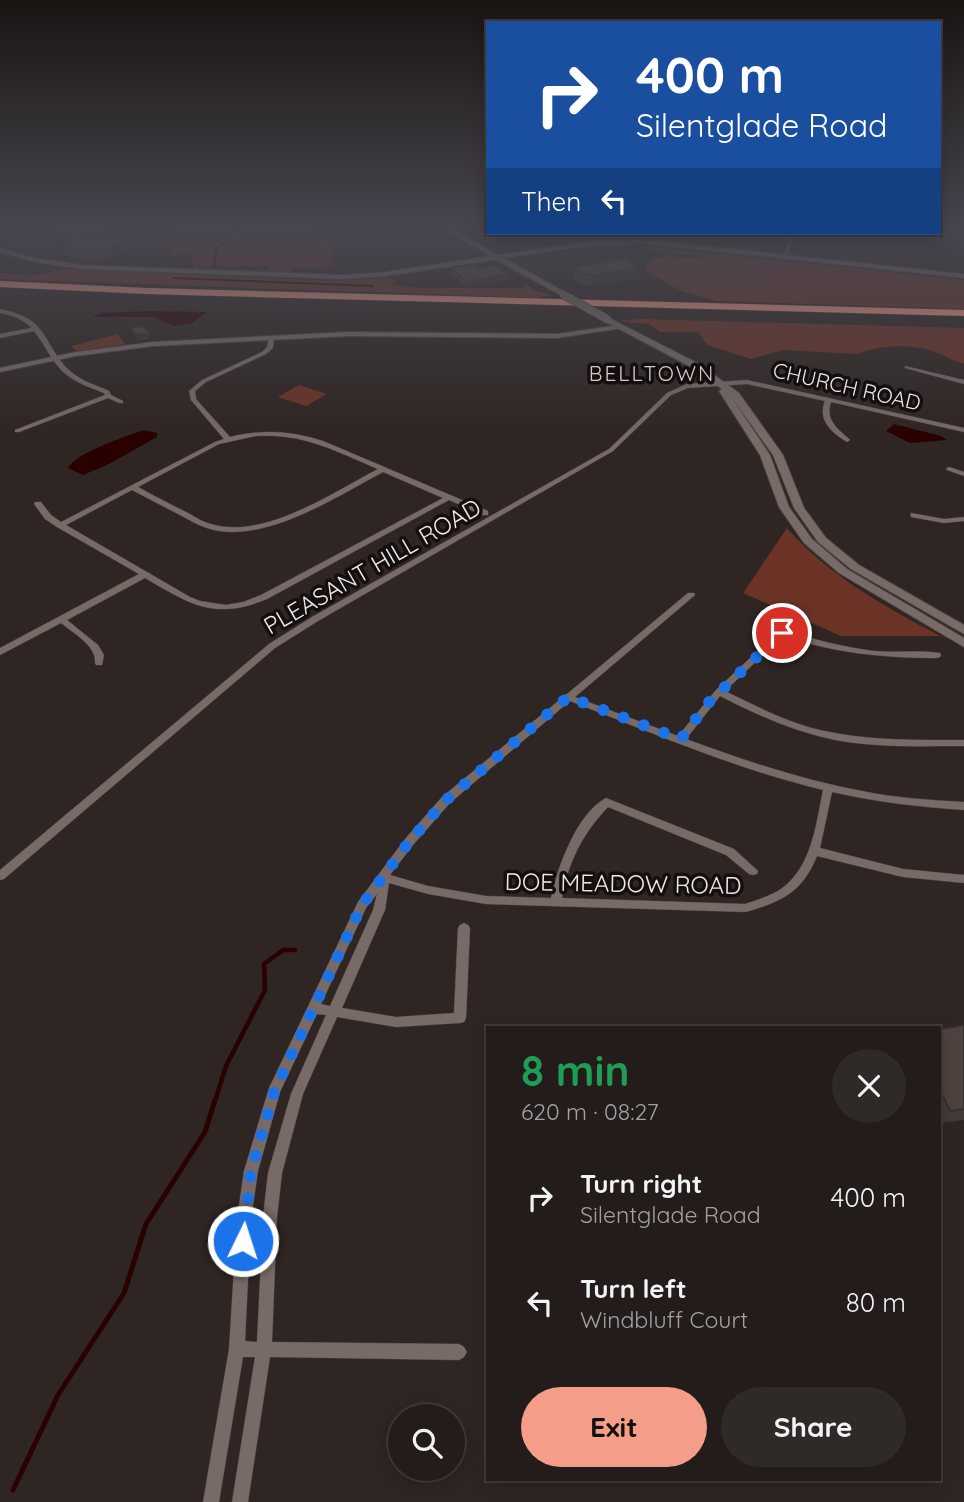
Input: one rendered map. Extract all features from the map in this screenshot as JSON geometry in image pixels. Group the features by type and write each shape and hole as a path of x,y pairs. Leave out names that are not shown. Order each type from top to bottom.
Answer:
{"highway":[{"path":"110,297 964,321"},
{"path":"366,297 964,313"}],"main road":[{"path":"568,297 696,366 721,383 743,403 770,441 784,467 799,508 822,540 855,567 964,631"},
{"path":"721,383 765,455 790,519 808,541 843,571 964,643"}],"street":[{"path":"0,311 27,318 66,372 121,402"},
{"path":"0,370 130,346 386,334 557,336 620,327"},
{"path":"0,336 37,329"},
{"path":"228,439 193,400 192,391 198,384 264,353 270,348 271,338"},
{"path":"907,367 964,382"},
{"name":"CHURCH ROAD","path":"721,383 747,382 964,430"},
{"name":"PLEASANT HILL ROAD","path":"0,876 289,634 611,450 675,391 687,386 721,383"},
{"path":"17,431 108,396"},
{"path":"828,401 824,408 825,419 847,440"},
{"path":"60,525 228,439 264,433 301,435 485,513"},
{"path":"132,486 207,526 219,530 243,531 275,523 383,469"},
{"path":"949,469 964,474"},
{"path":"38,504 48,517 144,575 195,603 223,608 243,605 264,597 448,498"},
{"path":"914,515 944,521 964,519"},
{"path":"0,652 144,575"},
{"path":"211,1502 237,1349 244,1219 251,1171 274,1092 362,905 385,878 409,842 446,800 691,594"},
{"path":"61,619 95,647 100,654 99,663"},
{"path":"681,739 694,719 719,692 782,633 827,647 867,654 937,654"},
{"path":"719,692 786,723 834,736 896,743 964,743"},
{"path":"568,697 754,766 828,788 909,804 964,806"},
{"name":"DOE MEADOW ROAD","path":"385,878 473,898 555,904 745,908 766,903 785,893 807,869 815,851 828,788"},
{"path":"555,904 564,864 573,843 592,816 606,802 730,852 753,871"},
{"path":"815,851 884,870 964,878"},
{"path":"240,1502 264,1349 270,1217 275,1173 297,1094 379,910 385,878"},
{"path":"313,1008 396,1022 460,1018 464,928"},
{"path":"237,1349 459,1352"}],"shaded area":[{"path":"702,297 964,297 964,309 716,301"},
{"path":"207,312 192,323 174,326 154,317 92,317 102,313"},
{"path":"620,320 964,328 964,364 929,350 898,346 877,348 859,354 783,350 751,359 707,345 698,332 660,332 649,324"},
{"path":"118,334 125,344 77,351 71,346"},
{"path":"299,385 327,394 306,406 278,397"},
{"path":"894,424 947,440 910,443 886,431"},
{"path":"144,430 157,433 157,437 83,475 68,468 91,451"},
{"path":"787,528 821,561 858,589 940,636 841,636 743,593"}],"building":[{"path":"143,326 149,333 136,335 131,328"},
{"path":"964,1025 964,1109 950,1111 941,1092 941,1029"}],"waterway":[{"path":"215,1101 226,1066 265,990 264,964 283,950 295,950"},
{"path":"13,1490 58,1395 124,1293 146,1224 205,1132 215,1100"}],"district":[{"name":"BELLTOWN","path":"652,373"}],"route":[{"path":"243,1241 251,1171 274,1092 362,905 428,818 468,780 568,697 681,739 707,704 782,633"}]}
